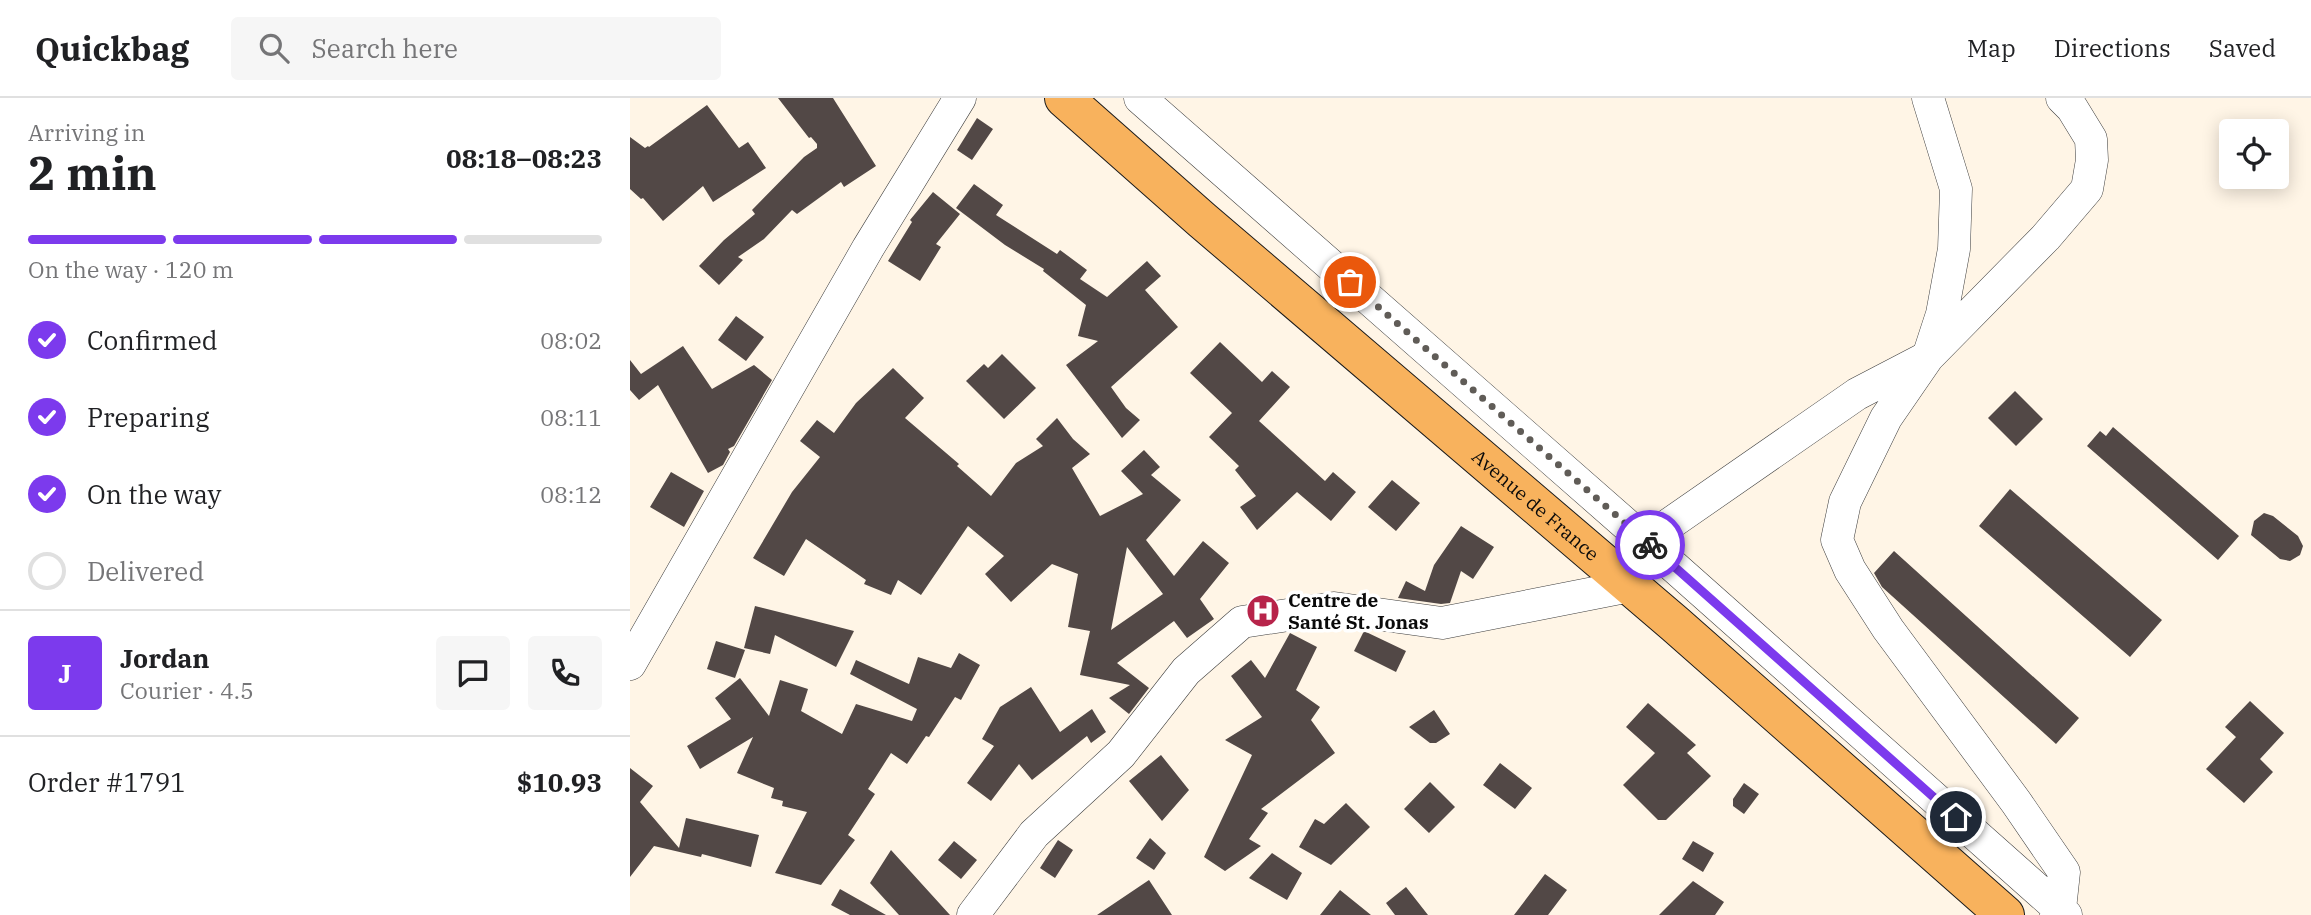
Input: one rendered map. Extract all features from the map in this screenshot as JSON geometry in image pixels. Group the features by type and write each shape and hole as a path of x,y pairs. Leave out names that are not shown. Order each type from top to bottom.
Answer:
{"main road":[{"name":"Avenue de France","path":"1064,98 1202,220 1630,586 2005,915"}],"street":[{"path":"630,664 868,248 960,98"},
{"path":"1140,98 1645,541 2061,913"},
{"path":"1645,541 1857,394 1927,357 1942,314 1954,249 1956,190 1928,98"},
{"path":"2061,913 2064,872 2016,802 1888,629 1850,570 1837,540 1844,502 1886,418 1927,357 2046,237 2087,189 2092,160 2091,139 2072,108 2062,98"},
{"path":"973,915 1034,834 1122,754 1186,671 1242,622 1334,608 1442,623 1630,586"}],"building":[{"path":"778,98 833,98 876,166 844,187 841,182 797,214 792,210 764,239 738,257 743,260 719,285 699,266 755,214 752,210 804,157 817,148 817,144 809,138"},
{"path":"707,105 739,148 748,142 766,168 713,202 703,186 663,221 643,198 630,189 630,137 645,148 649,147"},
{"path":"977,118 993,129 972,160 957,150"},
{"path":"974,184 1003,205 996,215 1057,254 1060,250 1087,270 1080,279 1107,297 1147,261 1161,276 1145,290 1178,327 1111,387 1126,408 1140,420 1122,438 1066,365 1098,341 1078,336 1086,305 1043,271 1044,269 1005,245 956,208"},
{"path":"933,192 960,214 936,244 941,247 920,281 888,261 912,222 910,220"},
{"path":"736,316 764,337 746,361 718,340"},
{"path":"1220,342 1262,382 1272,371 1290,387 1259,421 1325,481 1333,472 1356,492 1331,521 1297,492 1257,530 1240,507 1256,496 1235,470 1239,466 1209,437 1232,413 1190,373"},
{"path":"683,346 712,389 754,365 772,380 734,446 728,449 730,452 723,465 708,473 658,385 639,400 630,390 630,360 641,374"},
{"path":"1002,354 1036,388 1004,419 966,381 984,364 988,368"},
{"path":"893,368 924,398 905,418 959,464 957,466 991,496 1016,463 1043,446 1036,439 1057,418 1073,439 1090,454 1072,468 1100,516 1143,494 1121,471 1144,450 1160,467 1151,475 1181,500 1146,540 1174,576 1203,541 1229,563 1200,599 1214,619 1187,638 1174,621 1117,663 1149,688 1129,714 1109,698 1130,685 1080,675 1090,631 1068,627 1078,574 1052,564 1011,602 985,574 1004,556 968,526 921,595 898,580 891,595 864,584 866,580 806,539 784,576 753,558 792,492 820,457 800,441 817,420 834,433 856,403","holes":["1127,547 1163,594 1111,630"]},
{"path":"2015,391 2043,419 2016,446 1988,418"},
{"path":"2113,427 2239,536 2218,560 2087,446 2100,431 2106,436"},
{"path":"671,472 704,491 684,527 650,507"},
{"path":"1392,480 1420,503 1396,531 1368,507"},
{"path":"2010,489 2162,620 2130,657 1979,526"},
{"path":"2264,513 2273,516 2298,536 2303,546 2300,555 2290,561 2280,559 2251,535 2254,521"},
{"path":"1461,526 1494,547 1473,579 1461,571 1450,603 1398,598 1406,581 1425,591 1434,565"},
{"path":"1894,551 2079,718 2056,744 1882,587 1874,573"},
{"path":"755,606 854,631 836,667 775,635 770,654 744,648"},
{"path":"1364,631 1406,651 1396,672 1354,651"},
{"path":"1290,633 1317,647 1296,690 1320,707 1311,720 1335,753 1261,809 1268,813 1249,839 1261,846 1225,871 1204,857 1252,755 1225,740 1262,717 1231,676 1251,660 1265,678"},
{"path":"716,641 745,650 735,678 707,669"},
{"path":"959,653 980,665 961,700 955,697 929,737 926,736 907,764 891,753 868,789 875,794 848,835 855,840 821,885 775,873 807,812 782,806 783,801 771,798 774,788 737,773 753,737 700,769 687,746 731,719 715,698 740,678 769,716 780,680 808,689 801,711 842,734 856,704 912,721 917,709 850,674 856,660 909,684 918,657 951,668"},
{"path":"1031,687 1060,732 1092,709 1106,732 1091,743 1087,736 1032,780 1019,764 991,801 967,783 994,746 982,739 1000,707"},
{"path":"2250,701 2284,733 2260,759 2273,772 2244,803 2206,769 2236,737 2225,727"},
{"path":"1648,703 1696,745 1687,753 1711,776 1666,820 1658,820 1623,785 1655,753 1626,727"},
{"path":"1434,710 1450,734 1436,743 1430,743 1409,727"},
{"path":"1161,755 1189,790 1162,821 1129,781"},
{"path":"1500,763 1532,788 1515,809 1483,785"},
{"path":"630,768 653,786 640,802 679,848 686,818 759,835 751,867 702,854 701,857 654,846 630,877"},
{"path":"1430,782 1455,807 1429,833 1404,809"},
{"path":"1744,783 1759,794 1744,814 1733,806 1733,799"},
{"path":"1346,803 1370,827 1331,865 1299,847 1315,819 1324,824"},
{"path":"1150,838 1166,853 1154,870 1136,858"},
{"path":"1058,840 1073,850 1055,878 1040,868"},
{"path":"954,841 977,860 961,879 938,860"},
{"path":"1693,841 1714,853 1703,872 1682,859"},
{"path":"891,850 950,915 899,915 870,883"},
{"path":"1272,853 1302,873 1287,900 1249,878"},
{"path":"1545,874 1567,890 1548,915 1514,915"},
{"path":"1149,880 1172,915 1097,915"},
{"path":"1693,881 1724,902 1715,915 1659,915"},
{"path":"1406,887 1428,915 1395,915 1386,903"},
{"path":"840,889 886,915 850,915 831,905"},
{"path":"1340,890 1371,915 1320,915"}],"way so far":[{"path":"1350,282 1650,545"}],"place":[{"name":"Centre de Santé St. Jonas","path":"1263,611"}],"route":[{"path":"1650,545 1956,817"}]}
